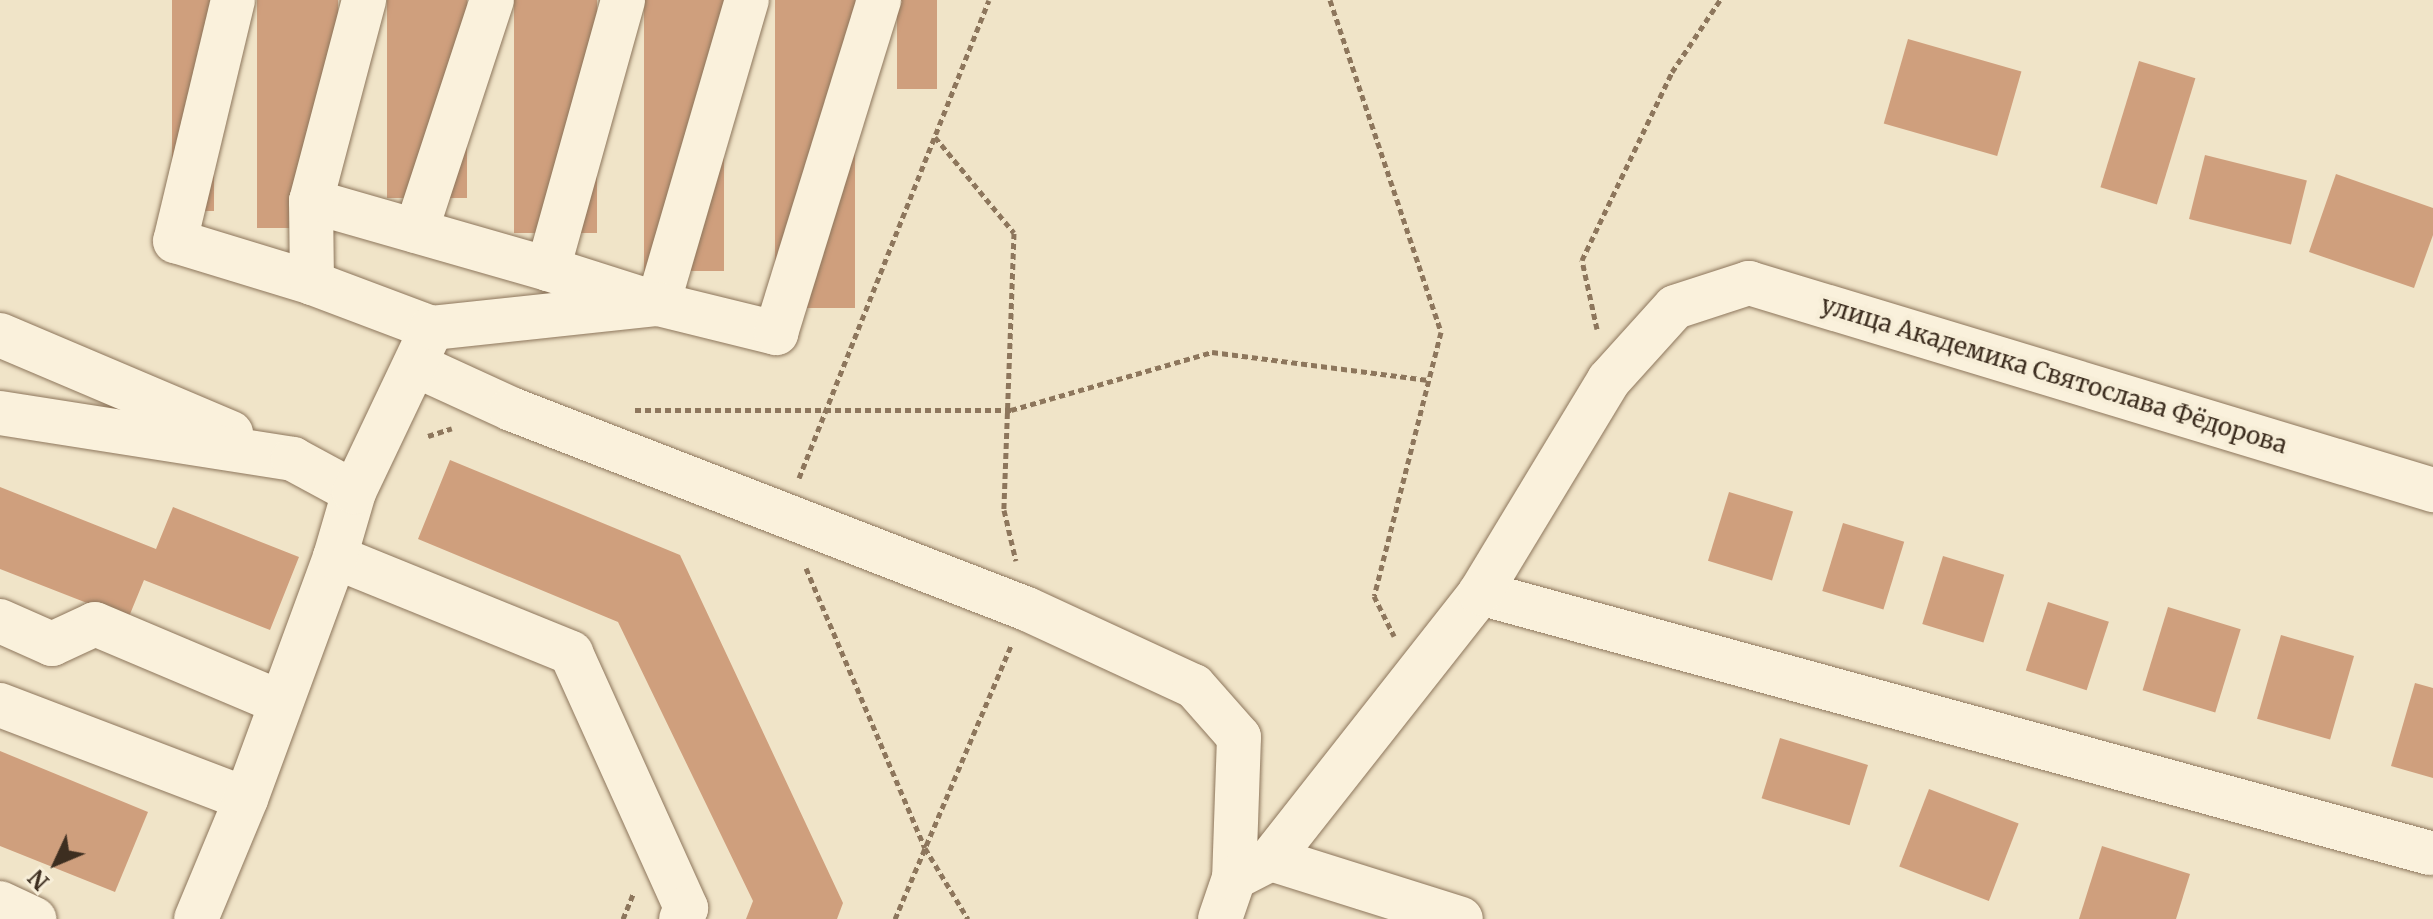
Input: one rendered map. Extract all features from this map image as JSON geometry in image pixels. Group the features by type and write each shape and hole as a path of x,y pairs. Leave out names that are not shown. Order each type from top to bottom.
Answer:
{"street":[{"path":"233,0 175,241 312,283 424,346 511,409 1027,609 1194,686 1239,737 1252,868"},
{"path":"312,283 311,201 364,0"},
{"path":"416,231 492,0"},
{"path":"548,269 623,0"},
{"path":"658,304 747,0"},
{"path":"311,201 658,304 776,333 879,0"},
{"name":"улица Академика Святослава Фёдорова","path":"1609,380 1675,307 1749,283 2433,490"},
{"path":"424,346 658,304"},
{"path":"0,335 293,459 354,492"},
{"path":"196,919 246,799 335,557 354,492 424,346"},
{"path":"1220,919 1252,868 1414,677 1480,593 1609,380"},
{"path":"0,413 293,459"},
{"path":"335,557 571,653 686,908 681,919"},
{"path":"1480,593 2430,853"},
{"path":"0,621 52,644 95,624 280,702"},
{"path":"0,705 246,799"},
{"path":"1252,868 1461,919"},
{"path":"0,903 35,919"}],"path":[{"path":"968,919 925,848 783,515 827,412 989,0"},
{"path":"1330,0 1441,332 1374,596 1414,677"},
{"path":"1609,380 1582,260 1672,72 1720,0"},
{"path":"895,919 1027,609 1004,510 1011,410 1014,233 934,136"},
{"path":"621,410 1011,410 1212,352 1428,380"},
{"path":"375,453 511,409"}],"building":[{"path":"172,0 214,0 214,211 172,211"},
{"path":"257,0 338,0 338,228 257,228"},
{"path":"387,0 467,0 467,198 387,198"},
{"path":"514,0 597,0 597,233 514,233"},
{"path":"644,0 724,0 724,271 644,271"},
{"path":"775,0 855,0 855,308 775,308"},
{"path":"897,0 937,0 937,89 897,89"},
{"path":"1908,39 2021,72 1997,156 1884,124"},
{"path":"2139,61 2195,78 2157,204 2100,187"},
{"path":"2205,155 2307,180 2291,244 2189,219"},
{"path":"2336,174 2433,208 2433,235 2414,288 2309,252"},
{"path":"450,460 680,555 843,903 837,919 746,919 753,901 618,622 418,539"},
{"path":"0,487 156,549 173,507 299,557 270,630 144,580 128,619 0,569"},
{"path":"1729,492 1793,512 1772,580 1708,561"},
{"path":"1843,523 1904,542 1883,610 1822,591"},
{"path":"1943,556 2004,575 1983,643 1922,624"},
{"path":"2048,602 2109,622 2087,690 2026,670"},
{"path":"2168,607 2241,629 2215,712 2143,690"},
{"path":"2281,635 2354,656 2330,740 2257,719"},
{"path":"2415,683 2433,688 2433,778 2391,766"},
{"path":"1780,738 1868,765 1850,825 1762,798"},
{"path":"0,751 148,812 115,892 0,846"},
{"path":"1929,789 2019,823 1989,901 1899,866"},
{"path":"2102,846 2190,874 2176,919 2079,919"}]}
